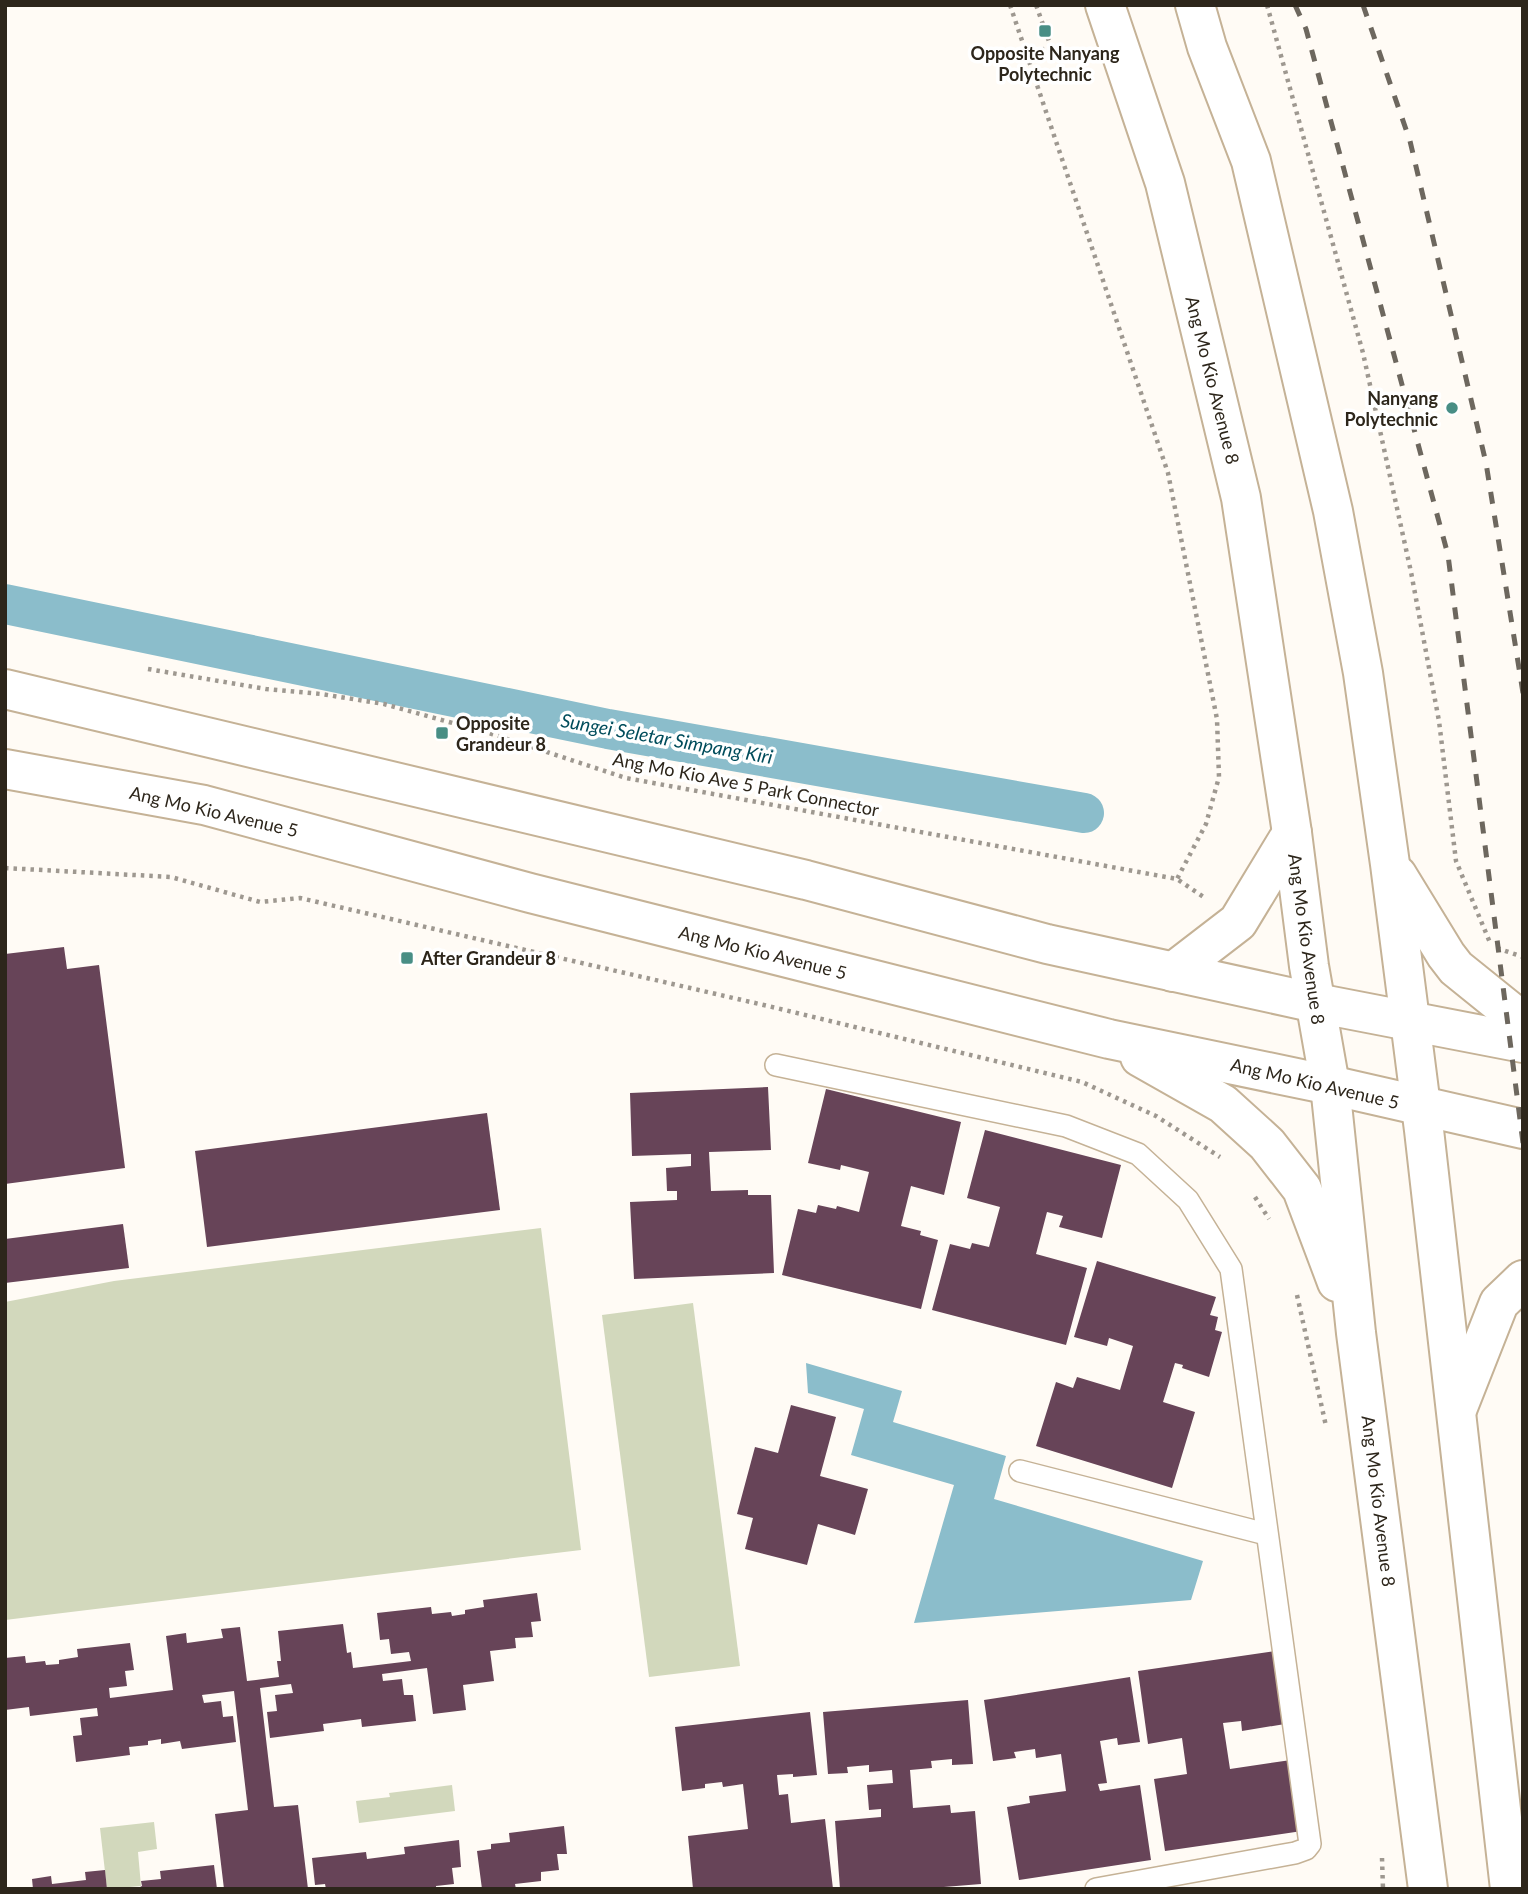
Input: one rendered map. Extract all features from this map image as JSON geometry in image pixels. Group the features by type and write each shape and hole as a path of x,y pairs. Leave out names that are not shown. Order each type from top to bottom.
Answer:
{"main road":[{"name":"Ang Mo Kio Avenue 8","path":"1105,5 1164,183 1241,498 1292,833 1309,967 1330,1085 1356,1333 1428,1889"},
{"path":"1195,5 1251,161 1333,511 1363,673 1421,1107 1510,1889"},
{"path":"5,689 793,877 1047,944 1316,1003 1523,1043"},
{"name":"Ang Mo Kio Avenue 5","path":"5,769 204,805 544,897 1109,1039 1523,1129"},
{"path":"1173,972 1238,922 1292,833"},
{"path":"1390,864 1456,968 1523,1022"},
{"path":"1109,1039 1223,1104 1267,1144 1302,1189 1356,1333"},
{"path":"1455,1414 1499,1303 1523,1280"}],"lane":[{"path":"776,1065 1066,1126 1138,1154 1188,1200 1231,1269 1310,1844 1306,1849 1295,1853 1096,1889"},
{"path":"1020,1471 1266,1534"}],"path":[{"path":"1010,5 1025,55 1051,47 1036,5"},
{"path":"1267,5 1369,380 1411,572 1436,708 1456,861 1492,946 1523,957"},
{"name":"Ang Mo Kio Ave 5 Park Connector","path":"148,669 266,689 384,704 492,734 626,778 1177,878 1206,824 1219,777 1217,719 1168,473 1025,55"},
{"path":"5,868 171,877 260,901 300,898 768,1006 1082,1082 1156,1115 1226,1161"},
{"path":"1251,1190 1271,1222"},
{"path":"1297,1294 1328,1436"},
{"path":"1381,1848 1383,1889"}],"green space":[{"path":"541,1228 581,1550 5,1620 5,1302 114,1281"},
{"path":"693,1303 740,1666 649,1677 602,1315"},
{"path":"452,1785 455,1811 359,1823 356,1801 390,1797 389,1793"},
{"path":"154,1822 157,1849 138,1852 141,1886 107,1889 100,1828"}],"water":[{"path":"806,1363 902,1391 893,1422 1006,1456 994,1499 1203,1561 1191,1600 914,1623 954,1485 851,1455 864,1409 808,1393"}],"building":[{"path":"64,947 67,969 99,965 125,1168 5,1184 5,954"},
{"path":"768,1087 771,1150 709,1152 711,1191 748,1190 748,1195 771,1195 774,1273 634,1279 630,1202 677,1200 677,1191 667,1191 666,1168 691,1166 691,1154 632,1156 630,1093"},
{"path":"826,1089 961,1122 944,1195 911,1186 901,1226 921,1231 920,1235 938,1240 921,1309 782,1275 798,1209 816,1213 818,1205 836,1209 837,1206 859,1212 869,1172 841,1165 840,1170 808,1163"},
{"path":"487,1113 500,1210 207,1247 195,1151"},
{"path":"985,1130 1121,1165 1102,1238 1059,1227 1063,1216 1047,1212 1036,1254 1087,1268 1066,1345 932,1310 950,1244 970,1249 972,1243 989,1247 1000,1207 967,1198"},
{"path":"123,1224 129,1268 5,1283 5,1239"},
{"path":"1097,1261 1216,1297 1210,1315 1218,1317 1215,1330 1222,1332 1209,1377 1175,1363 1163,1402 1195,1412 1172,1488 1036,1446 1056,1382 1073,1388 1077,1377 1120,1390 1133,1346 1109,1338 1107,1346 1074,1337"},
{"path":"791,1405 836,1417 820,1476 868,1489 855,1535 818,1524 807,1565 745,1549 753,1518 737,1514 755,1447 778,1453"},
{"path":"537,1593 541,1621 531,1622 533,1637 515,1638 516,1648 490,1651 494,1681 463,1685 466,1710 433,1714 427,1668 382,1674 383,1681 402,1679 404,1695 413,1695 416,1721 362,1727 361,1719 323,1724 324,1731 270,1738 267,1712 277,1711 275,1695 293,1693 291,1684 260,1688 274,1807 298,1805 308,1889 224,1889 215,1814 248,1810 234,1691 202,1695 204,1703 221,1701 223,1717 233,1716 236,1742 182,1749 180,1741 161,1744 161,1739 148,1741 148,1745 129,1747 130,1755 76,1762 73,1736 82,1735 80,1718 98,1716 97,1708 30,1716 29,1707 5,1710 5,1658 25,1656 26,1663 45,1661 46,1665 59,1664 59,1660 78,1657 77,1649 130,1643 134,1670 125,1671 127,1686 109,1688 110,1698 173,1690 166,1636 186,1633 187,1643 223,1638 221,1629 240,1627 247,1681 279,1677 277,1661 281,1661 278,1631 343,1624 347,1653 351,1652 353,1668 411,1661 409,1652 391,1654 389,1639 380,1640 377,1613 431,1607 432,1614 451,1612 452,1616 465,1614 465,1610 484,1607 483,1600"},
{"path":"1275,1651 1285,1724 1242,1731 1241,1721 1223,1723 1230,1769 1291,1760 1302,1831 1165,1851 1154,1779 1187,1774 1182,1738 1148,1744 1138,1671"},
{"path":"1130,1677 1140,1742 1118,1745 1117,1738 1100,1741 1107,1783 1098,1784 1100,1791 1140,1785 1151,1860 1019,1880 1007,1807 1030,1803 1029,1796 1066,1791 1061,1754 1036,1758 1035,1749 1014,1752 1016,1758 993,1761 984,1700"},
{"path":"968,1700 973,1764 952,1765 952,1759 931,1761 932,1768 910,1770 913,1808 950,1805 951,1813 975,1811 981,1884 919,1889 840,1889 835,1821 881,1817 881,1809 869,1810 867,1785 893,1783 892,1770 869,1772 869,1765 847,1767 848,1773 828,1774 823,1712"},
{"path":"810,1712 817,1775 777,1775 779,1795 788,1794 791,1823 825,1819 833,1889 693,1889 688,1836 748,1829 743,1784 723,1787 722,1782 705,1784 705,1788 682,1791 675,1727"},
{"path":"564,1826 567,1854 557,1854 559,1870 541,1872 541,1881 515,1884 516,1889 482,1889 477,1851 491,1849 491,1844 510,1842 509,1833"},
{"path":"459,1840 461,1867 452,1868 454,1884 436,1886 436,1889 326,1889 325,1884 315,1885 312,1858 366,1852 367,1859 405,1854 404,1847"},
{"path":"214,1865 217,1889 136,1889 142,1886 141,1881 161,1879 160,1871"},
{"path":"105,1870 107,1889 33,1889 32,1879 51,1876 52,1884 86,1880 85,1872"}],"waterway":[{"name":"Sungei Seletar Simpang Kiri","path":"5,604 608,729 1084,813"}],"railway":[{"path":"1295,5 1306,29 1448,555 1523,1143"},
{"path":"1363,5 1410,141 1486,463 1523,693"}],"place":[{"name":"Opposite Nanyang Polytechnic","path":"1045,31"},
{"name":"Nanyang Polytechnic","path":"1452,408"},
{"name":"Opposite Grandeur 8","path":"442,733"},
{"name":"After Grandeur 8","path":"407,958"}]}
